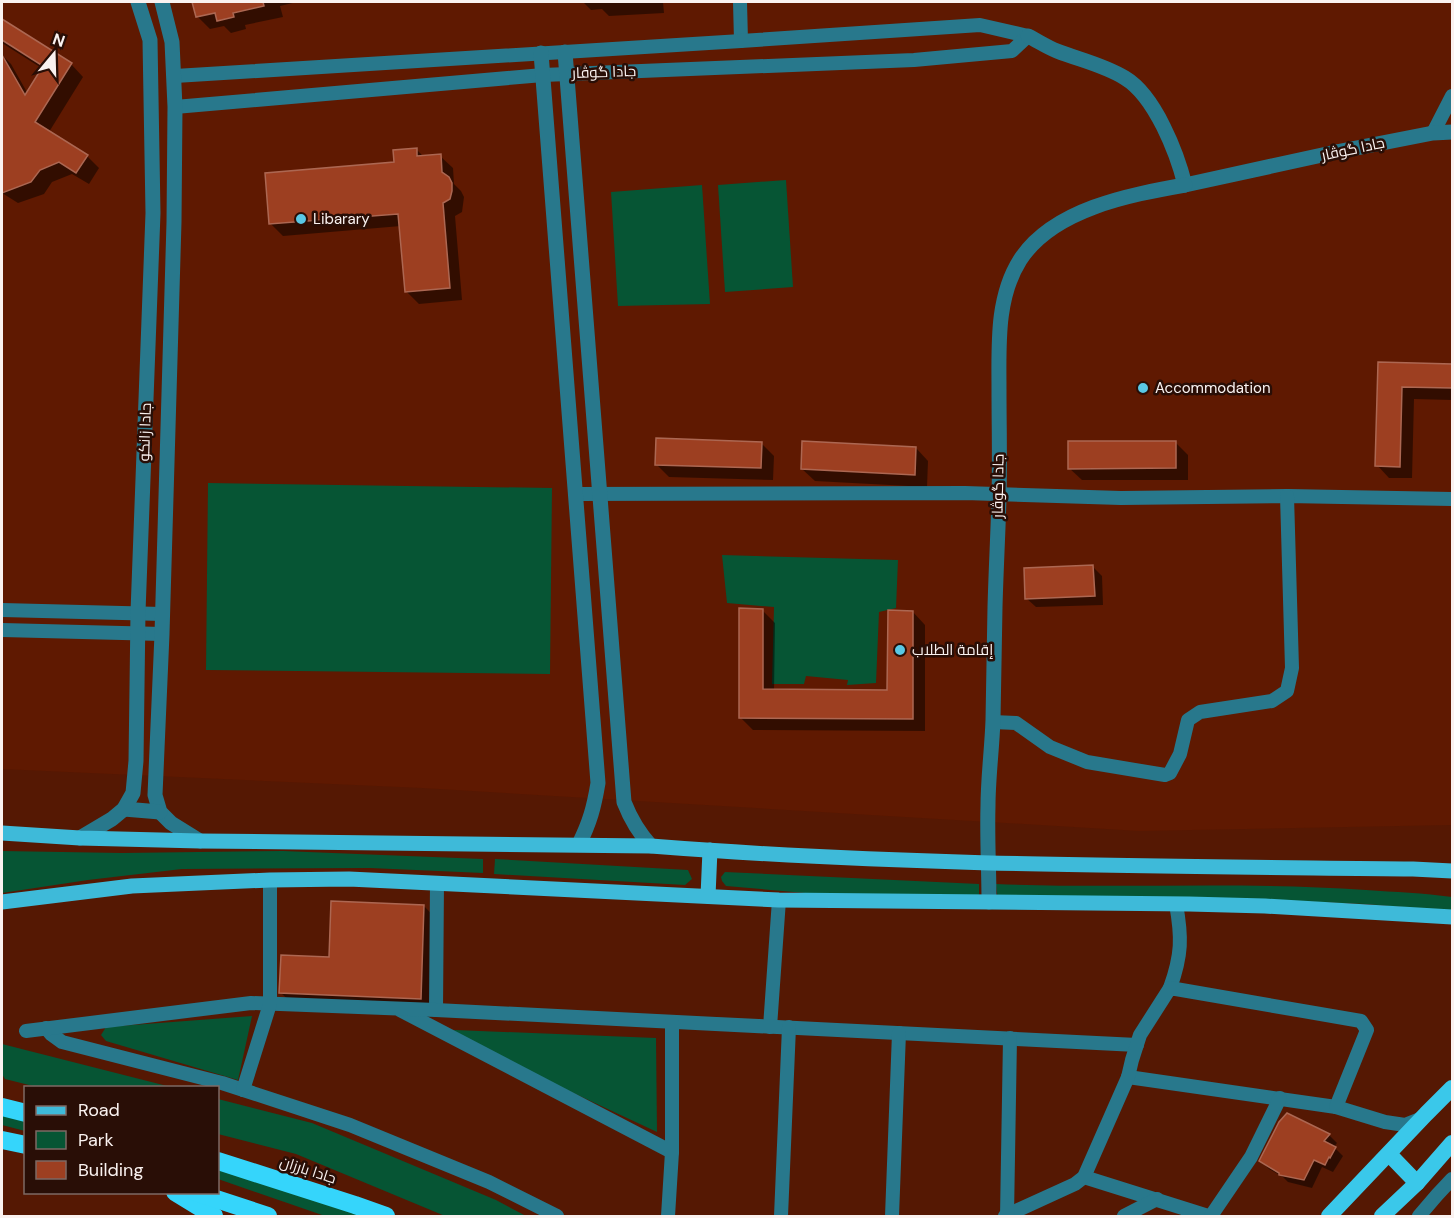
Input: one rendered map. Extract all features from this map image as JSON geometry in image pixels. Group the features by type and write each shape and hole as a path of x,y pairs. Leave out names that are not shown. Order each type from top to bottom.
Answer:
{"highway":[{"path":"1329,1216 1452,1088"},
{"path":"2,1107 24,1112"},
{"path":"2,1140 24,1145"},
{"path":"1382,1216 1417,1183 1452,1143"},
{"path":"1389,1154 1417,1183"},
{"name":"جادا بارزان","path":"219,1161 386,1216"},
{"path":"178,1194 214,1216"},
{"path":"201,1194 268,1216"}],"main road":[{"path":"2,833 80,838 200,841 651,846 989,864 1413,868 1452,871"},
{"path":"708,896 710,850"},
{"path":"2,902 132,886 349,879 779,900 1265,906 1452,917"}],"street":[{"name":"جادا زانکو","path":"124,809 132,793 136,761 138,612 153,213 150,40 138,2"},
{"name":"جادا زانکو","path":"160,812 155,795 162,634 175,107 172,42 162,2"},
{"path":"740,2 741,41"},
{"name":"جادا گوڤار","path":"175,76 980,25 1028,36 1055,50 1103,66 1128,80 1146,97 1158,116 1180,164 1185,185"},
{"name":"جادا گوڤار","path":"175,107 543,75 914,60 1012,51 1028,36"},
{"path":"565,52 624,802 639,833 651,846"},
{"path":"541,53 598,783 594,806 579,844"},
{"path":"1433,133 1452,96"},
{"name":"جادا گوڤار","path":"989,902 988,806 993,722 999,495 999,333 1008,287 1020,261 1028,249 1060,223 1099,206 1336,152 1433,133 1452,132"},
{"path":"576,494 965,493 1121,498 1287,496 1452,500"},
{"path":"993,722 1016,723 1050,747 1087,762 1165,775 1170,773 1180,754 1188,720 1200,712 1272,701 1287,691 1292,668 1287,496"},
{"path":"2,610 162,614"},
{"path":"2,630 162,634"},
{"path":"598,783 622,780"},
{"path":"80,838 124,809 160,812 200,841"},
{"path":"243,1090 270,1004 270,880"},
{"path":"436,1010 437,883"},
{"path":"770,1026 779,900"},
{"path":"1010,1038 1006,1216 1075,1184 1084,1177 1128,1077 1140,1035 1170,988 1177,969 1181,949 1181,929 1176,904"},
{"path":"1170,988 1362,1021 1367,1030 1336,1107"},
{"path":"26,1031 251,1003 397,1008 1137,1045"},
{"path":"397,1008 672,1152"},
{"path":"668,1216 672,1152 672,1022"},
{"path":"781,1216 789,1027"},
{"path":"46,1028 62,1042 222,1083 360,1129 489,1182 557,1216"},
{"path":"892,1216 899,1033"},
{"path":"1128,1077 1336,1107 1385,1122 1405,1125 1422,1118"},
{"path":"1084,1177 1210,1216 1251,1157 1280,1098"},
{"path":"1419,1216 1452,1179"},
{"path":"1124,1216 1157,1199"}],"shaded area":[{"path":"2,2 1452,2 1452,825 1139,831 422,788 2,769"}],"green space":[{"path":"786,180 793,287 725,292 718,185"},
{"path":"702,185 710,304 618,306 611,192"},
{"path":"208,483 552,488 550,674 206,670"},
{"path":"722,555 898,560 896,608 879,612 876,683 847,685 848,680 806,676 804,684 772,684 774,607 727,603"},
{"path":"2,851 122,853 283,851 483,859 483,873 370,868 182,869 2,893"},
{"path":"495,859 688,870 692,879 685,885 494,874"},
{"path":"725,872 979,884 979,898 828,895 726,886 721,877"},
{"path":"996,884 1320,887 1452,897 1452,911 1365,904 1243,899 998,900"},
{"path":"252,1016 238,1080 106,1041 101,1035 106,1027"},
{"path":"455,1030 656,1038 657,1132 451,1036 450,1032"},
{"path":"2,1044 167,1086 33,1086 5,1079 2,1074"},
{"path":"219,1099 312,1123 496,1200 526,1216 445,1216 296,1154 219,1134"},
{"path":"2,1114 24,1120 24,1131 2,1125"},
{"path":"219,1169 368,1216 325,1216 219,1179"}],"building":[{"path":"192,2 263,2 264,6 233,13 234,17 217,21 215,13 196,17"},
{"path":"2,19 72,63 35,122 88,155 76,173 59,162 40,170 31,182 2,193 2,55 25,95 43,66 2,40"},
{"name":"Libarary","path":"417,148 417,156 441,154 442,172 449,177 452,183 450,199 443,203 450,288 405,292 398,214 269,224 265,173 394,162 393,150"},
{"path":"1378,362 1452,364 1452,388 1402,387 1400,467 1375,466"},
{"path":"656,438 762,442 761,468 655,465"},
{"path":"802,441 916,447 915,475 801,469"},
{"path":"1068,441 1176,441 1176,468 1068,469"},
{"path":"1093,565 1095,596 1025,599 1024,568"},
{"name":"إقامة الطلاب","path":"739,608 763,609 763,689 887,690 888,610 913,611 913,719 739,718"},
{"path":"331,901 424,905 421,999 279,993 281,955 329,957"},
{"path":"1287,1113 1330,1134 1324,1141 1336,1147 1325,1165 1314,1160 1304,1180 1279,1175 1259,1161 1279,1122"}],"place":[{"name":"Libarary","path":"301,219"},
{"name":"Accommodation","path":"1143,388"},
{"name":"إقامة الطلاب","path":"900,650"}]}
